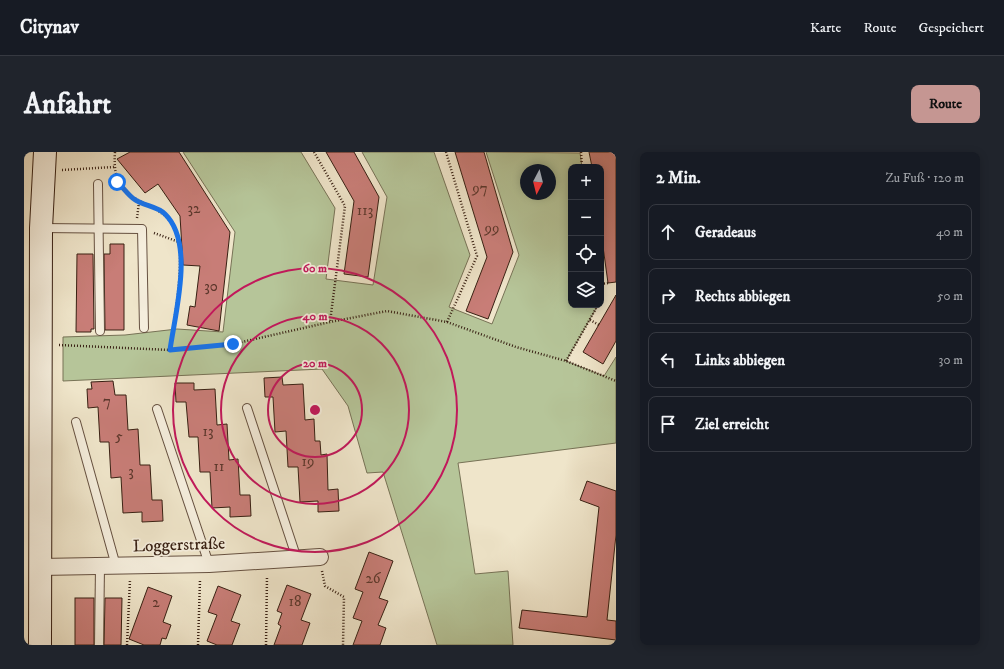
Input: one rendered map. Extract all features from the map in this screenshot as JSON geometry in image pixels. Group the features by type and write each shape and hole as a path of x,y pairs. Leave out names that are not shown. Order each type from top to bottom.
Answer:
{"street":[{"path":"40,645 40,345 41,228 44,161"},
{"name":"Loggerstraße","path":"40,567 205,564 320,557"}],"lane":[{"path":"98,184 100,331"},
{"path":"41,228 142,229 144,328"},
{"path":"247,408 297,559"},
{"path":"157,409 205,564"},
{"path":"76,422 124,565"},
{"path":"99,645 100,566"}],"path":[{"path":"115,152 114,167 117,182 135,200 163,212 172,222 180,242 180,286 170,350"},
{"path":"314,152 345,206 330,322"},
{"path":"446,152 477,256 447,322"},
{"path":"581,152 582,164"},
{"path":"44,161 114,167"},
{"path":"139,202 137,219 142,229 180,242"},
{"path":"604,284 608,283"},
{"path":"566,361 596,308"},
{"path":"40,345 170,350 233,344 387,311 447,322 516,347 566,361 616,382"},
{"path":"590,320 598,325"},
{"path":"320,557 325,586 344,596 343,645"},
{"path":"266,645 267,561"},
{"path":"198,645 205,564"},
{"path":"124,565 127,645"}],"green space":[{"path":"183,152 301,152 335,208 326,279 373,285 387,197 362,152 434,152 470,255 449,307 492,324 519,255 486,152 580,153 582,164 568,164 568,308 596,308 566,361 604,376 616,357 616,443 458,463 475,574 508,571 513,645 437,645 383,472 367,473 348,406 322,369 63,381 63,337 125,335 177,329 223,332 235,232"}],"building":[{"path":"130,152 179,152 230,232 219,331 187,325 190,306 195,307 200,266 183,265 180,216 158,184 145,193 117,159"},
{"path":"326,152 354,152 379,197 368,277 344,274 354,201"},
{"path":"455,152 484,152 513,252 488,319 466,311 487,257"},
{"path":"589,152 616,152 616,282 608,283 604,254 604,164 591,164"},
{"path":"110,244 124,244 124,330 105,330 104,254 110,254"},
{"path":"77,254 93,254 94,329 91,329 91,332 76,332"},
{"path":"616,295 616,341 603,364 583,352"},
{"path":"282,377 283,385 303,384 305,420 314,419 315,441 320,441 321,455 327,454 328,490 338,489 339,511 318,512 318,501 300,502 298,467 288,467 286,431 275,432 273,397 265,397 264,378"},
{"path":"113,381 115,395 126,395 128,430 138,429 140,465 150,465 152,500 162,500 163,521 142,522 142,512 123,513 121,477 111,478 109,442 100,442 98,407 88,408 87,389 92,389 91,382"},
{"path":"175,383 194,383 194,390 215,389 217,425 227,424 229,460 238,459 240,495 250,495 251,516 230,517 230,507 212,508 210,472 200,472 198,437 189,437 186,402 176,402"},
{"path":"587,481 616,491 616,535 607,620 616,621 616,640 519,628 522,610 587,617 599,507 580,500"},
{"path":"369,552 393,561 379,598 388,601 378,625 386,628 380,645 353,645 362,621 353,618 363,592 355,589"},
{"path":"287,585 311,594 301,620 310,623 302,645 274,645 281,626 278,624 282,613 277,611"},
{"path":"218,586 241,595 231,621 240,624 232,645 217,645 207,641 217,615 208,612"},
{"path":"148,587 172,596 163,622 171,625 166,639 162,638 160,645 144,645 129,639"},
{"path":"75,598 94,598 94,645 75,645"},
{"path":"105,598 122,598 121,645 104,645"}],"route":[{"path":"117,182 135,200 163,212 172,222 180,242 180,286 170,350 233,344"}]}
